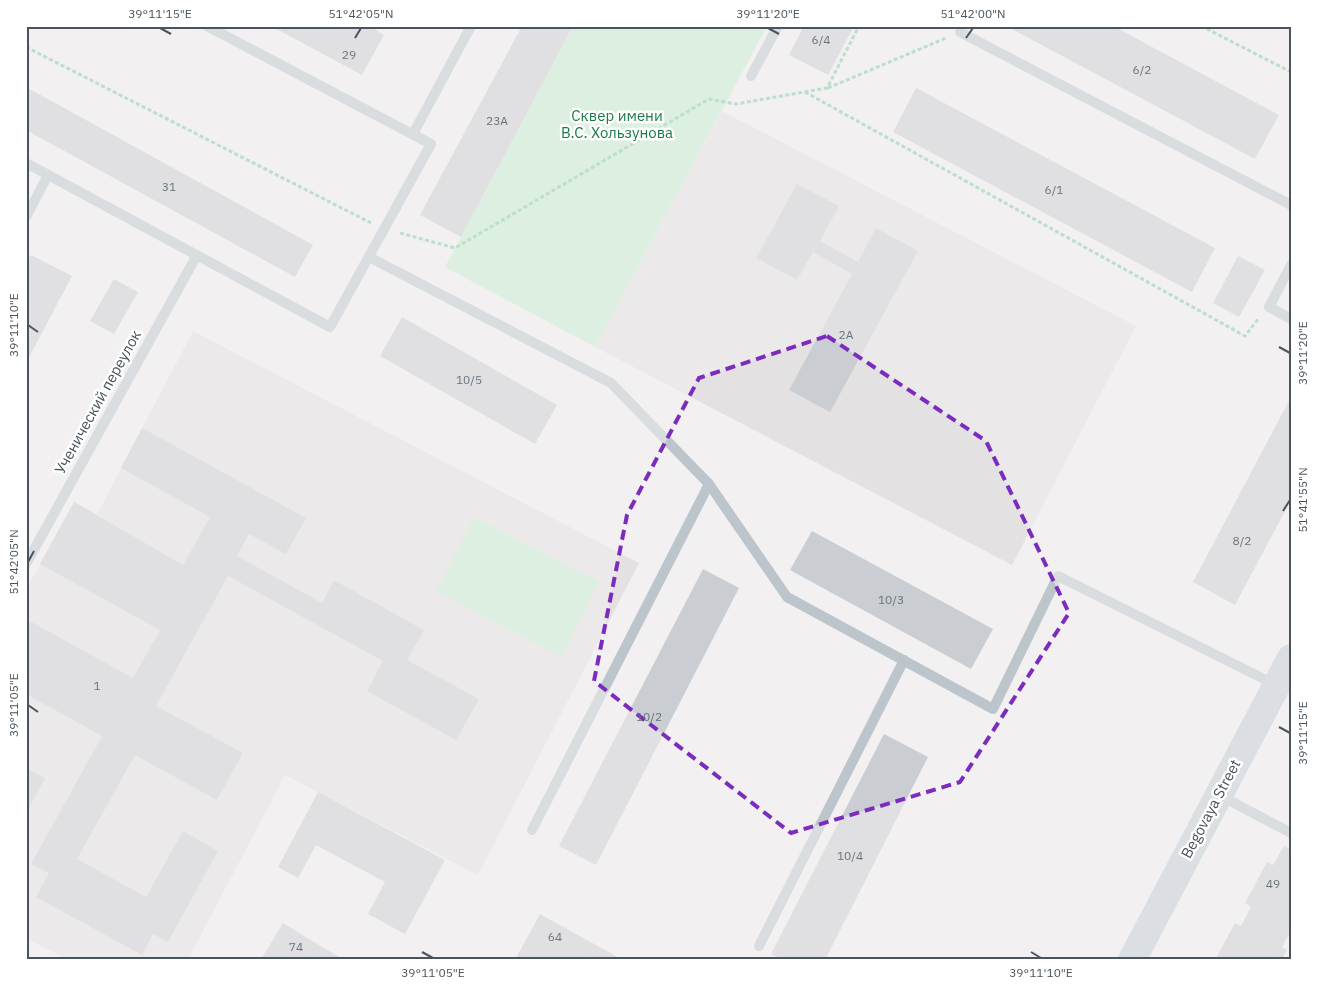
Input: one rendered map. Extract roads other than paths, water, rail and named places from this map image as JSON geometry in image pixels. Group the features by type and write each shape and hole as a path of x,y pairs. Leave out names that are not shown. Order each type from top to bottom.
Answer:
{"street":[{"name":"Begovaya Street","path":"1137,958 1218,795 1291,658"}],"lane":[{"path":"26,163 330,327 431,144 207,26"},
{"path":"413,134 471,26"},
{"path":"751,76 778,26"},
{"path":"960,32 1291,205"},
{"path":"26,217 48,175"},
{"name":"Ученический переулок","path":"26,564 197,255"},
{"path":"369,256 611,383 709,484 787,598 993,709 1058,576 1277,685"},
{"path":"1291,265 1268,307 1291,318"},
{"path":"532,830 709,484"},
{"path":"759,946 904,660"},
{"path":"1218,795 1291,833"}],"park label":[{"name":"Сквер имени В.С. Хользунова","path":"617,124"}]}
